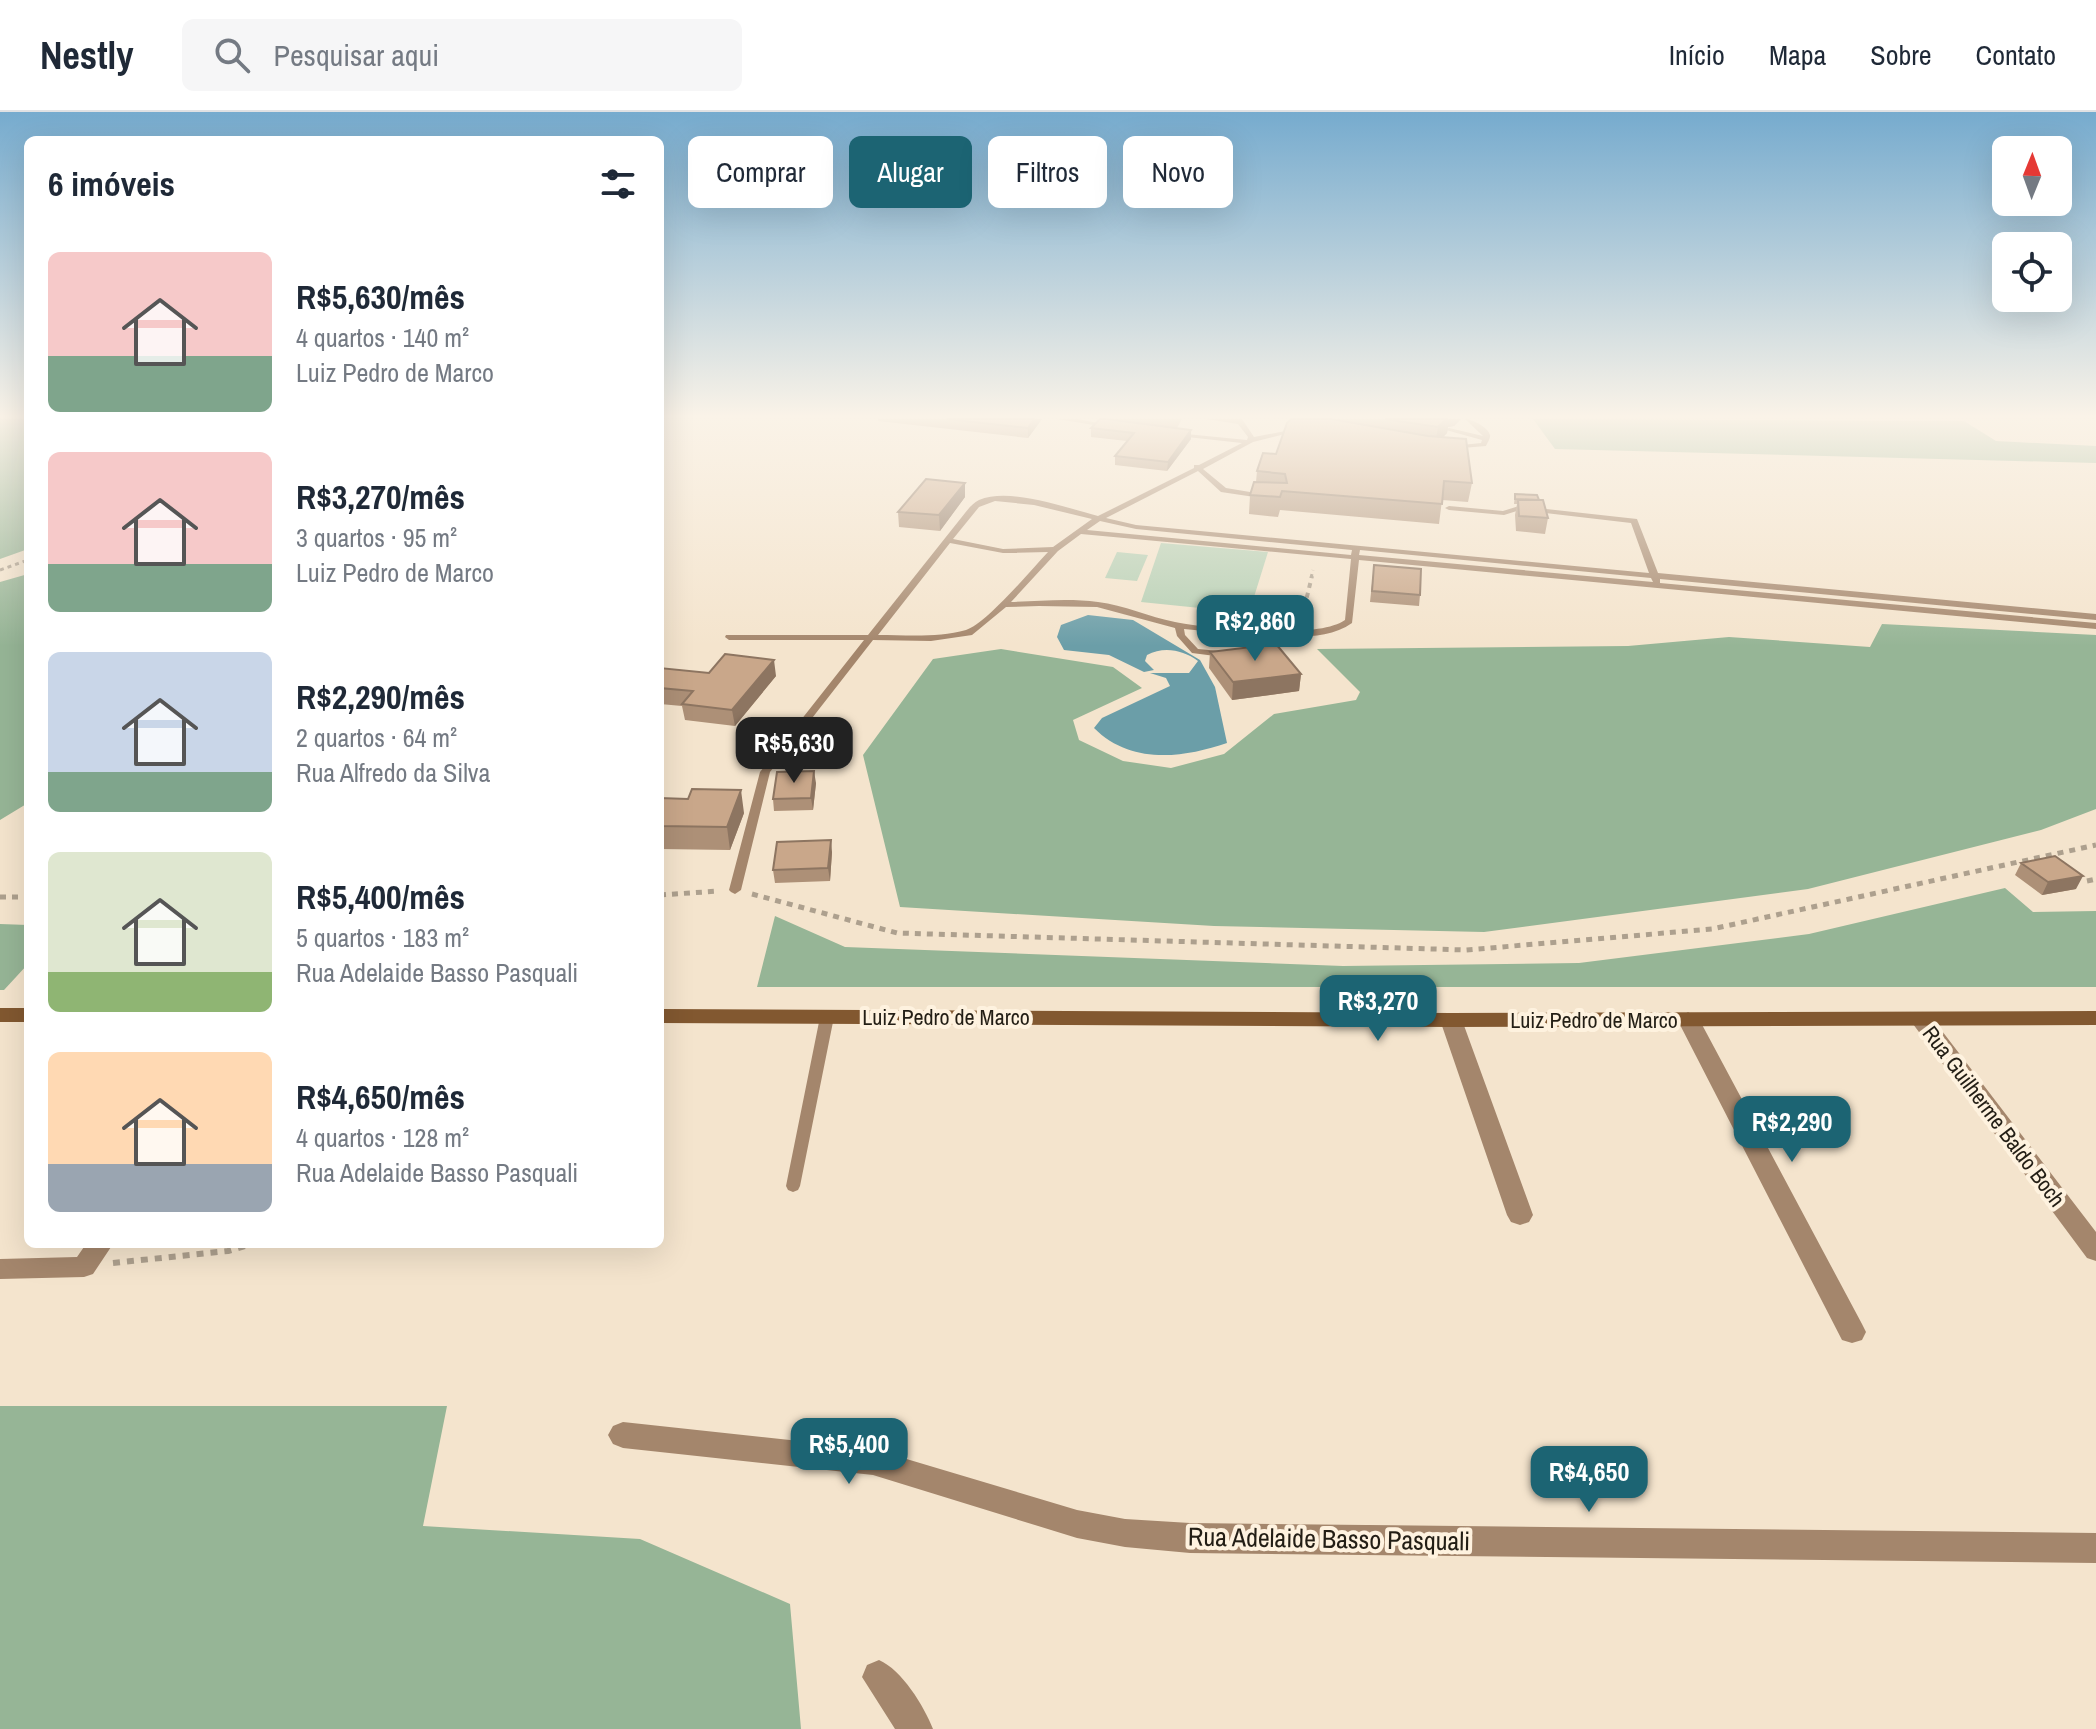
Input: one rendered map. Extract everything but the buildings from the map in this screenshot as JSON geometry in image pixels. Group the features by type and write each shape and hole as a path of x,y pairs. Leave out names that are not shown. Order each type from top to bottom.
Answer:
{"main road":[{"path":"0,1015 24,1015"},
{"name":"Luiz Pedro de Marco","path":"664,1016 1451,1020 2096,1018"}],"street":[{"path":"1688,1019 1852,1332"},
{"name":"Rua Guilherme Baldo Boch","path":"1921,1019 2096,1251"},
{"path":"1451,1020 1520,1215"},
{"path":"0,1269 84,1267 97,1248"},
{"name":"Rua Adelaide Basso Pasquali","path":"623,1435 873,1462 1077,1524 1125,1533 1190,1538 2096,1548"},
{"path":"879,1677 916,1729"}],"lane":[{"path":"729,637 869,638 958,636 972,632 1004,605 1055,549 1096,520 1145,494"},
{"path":"1239,494 1280,498"},
{"path":"735,890 765,772 978,504 990,500 1059,507 1134,532"},
{"path":"1449,508 1504,513 1519,508 1630,519 1637,523 1656,580"},
{"path":"1081,532 1134,532 2096,617"},
{"path":"948,540 1003,551 1041,564"},
{"path":"1003,551 1055,549"},
{"path":"1004,605 1099,605 1179,626 1299,634 1333,632 1347,626 1356,552"},
{"path":"1656,580 2096,626"},
{"path":"1179,626 1181,636 1195,651 1231,655 1254,648 1263,632"},
{"path":"742,804 755,804"},
{"path":"793,1186 827,1017"}],"path":[{"path":"0,570 24,561"},
{"path":"1299,634 1311,570 1355,569"},
{"path":"664,895 735,890 897,933 1466,950 1726,927 2096,845"},
{"path":"2087,881 2096,879"},
{"path":"0,897 24,897"},
{"path":"84,1267 238,1248"}],"green space":[{"path":"0,494 24,494 24,550 0,559"},
{"path":"1161,543 1268,552 1249,613 1141,602"},
{"path":"1117,552 1148,555 1137,581 1105,578"},
{"path":"24,575 24,805 0,820 0,582"},
{"path":"1882,624 2096,635 2096,809 2041,830 1808,889 1484,932 1214,926 900,907 863,755 933,659 1001,649 1113,667 1142,688 1073,720 1079,740 1123,761 1171,768 1224,754 1274,714 1356,700 1360,692 1317,649 1628,646 1729,637 1870,647"},
{"path":"2005,888 2033,912 2096,911 2096,987 757,987 775,916 845,947 1343,966 1579,963 1809,934"},
{"path":"0,924 24,925 24,968 4,990 0,990"},
{"path":"0,1406 447,1406 423,1526 640,1539 790,1604 801,1729 0,1729"}],"water":[{"path":"1088,615 1133,620 1200,660 1215,687 1227,743 1193,752 1158,755 1124,748 1094,728 1102,718 1170,686 1166,678 1150,673 1189,673 1198,661 1180,652 1160,651 1147,655 1145,661 1154,670 1144,672 1109,655 1064,650 1057,637 1061,625"}]}
